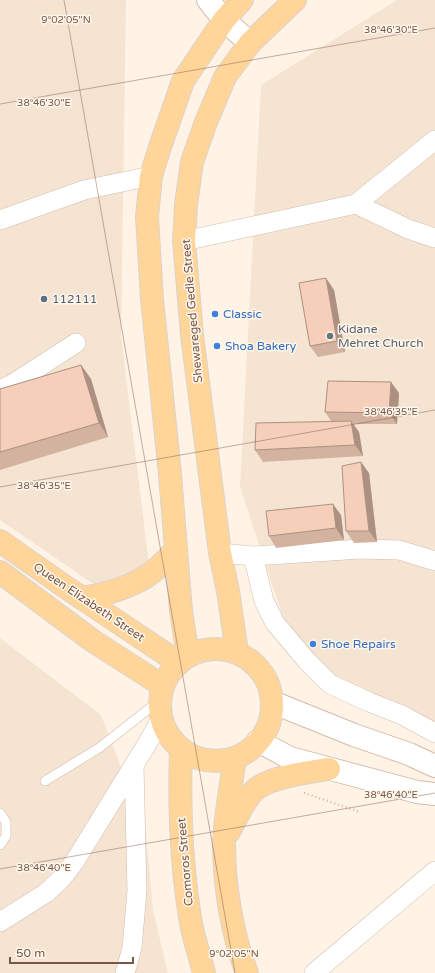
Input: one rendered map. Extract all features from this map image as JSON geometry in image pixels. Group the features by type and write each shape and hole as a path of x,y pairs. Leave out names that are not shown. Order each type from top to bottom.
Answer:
{"main road":[{"path":"208,0 224,20 250,43"},
{"path":"184,659 176,550 152,291 148,217 151,176 184,81 224,20 242,0"},
{"name":"Shewareged Gedle Street","path":"237,653 228,591 220,553 192,336 184,241 186,205 192,162 206,122 225,77 250,43 295,0"},
{"name":"Queen Elizabeth Street","path":"0,541 82,598 184,659"},
{"path":"82,598 101,595 131,585 154,570 176,550"},
{"path":"0,572 93,641 162,701"},
{"path":"220,649 237,653 251,661 262,674 269,687 272,702 266,730 251,748 235,758 216,761 198,758 182,749 169,735 162,701 170,673 184,659 204,650 220,649"},
{"path":"272,702 354,735 409,754 435,766"},
{"path":"258,741 290,758 417,792 435,794"},
{"name":"Comoros Street","path":"182,749 180,795 182,854 191,924 204,973"},
{"path":"235,758 224,842 226,878 233,923 247,973"},
{"path":"224,842 239,813 253,791 272,780 329,769"}],"street":[{"path":"184,241 356,204 435,140"},
{"path":"0,220 84,190 151,176"},
{"path":"356,204 408,229 435,238"},
{"path":"0,390 11,385 76,343"},
{"path":"220,553 253,556 361,549 399,550 435,561"},
{"path":"253,556 264,601 275,623 307,661 330,684 402,715 435,734"},
{"path":"0,922 46,893 62,878 76,861 134,765 162,701"},
{"path":"125,973 132,948 137,891 134,765"},
{"path":"314,973 435,871"}],"lane":[{"path":"45,781 99,748 162,701"},
{"path":"0,813 6,822 6,836 0,845"}],"path":[{"path":"298,791 360,812"}],"shaded area":[{"path":"0,0 126,0 121,335 151,582 117,600 0,520"},
{"path":"397,0 435,0 435,733 331,677 287,630 240,487 261,85"},
{"path":"0,638 101,715 146,832 153,910 168,973 0,973"}],"building":[{"path":"326,278 337,341 310,346 299,283"},
{"path":"81,365 99,423 0,452 0,389"},
{"path":"328,381 391,382 389,413 325,412"},
{"path":"351,421 355,445 255,450 256,423"},
{"path":"361,462 369,531 346,531 342,466"},
{"path":"333,504 336,528 269,536 266,511"}],"place":[{"name":"112111","path":"44,299"},
{"name":"Classic","path":"215,314"},
{"name":"Kidane Mehret Church","path":"330,336"},
{"name":"Shoa Bakery","path":"217,346"},
{"name":"Shoe Repairs","path":"313,644"}]}
